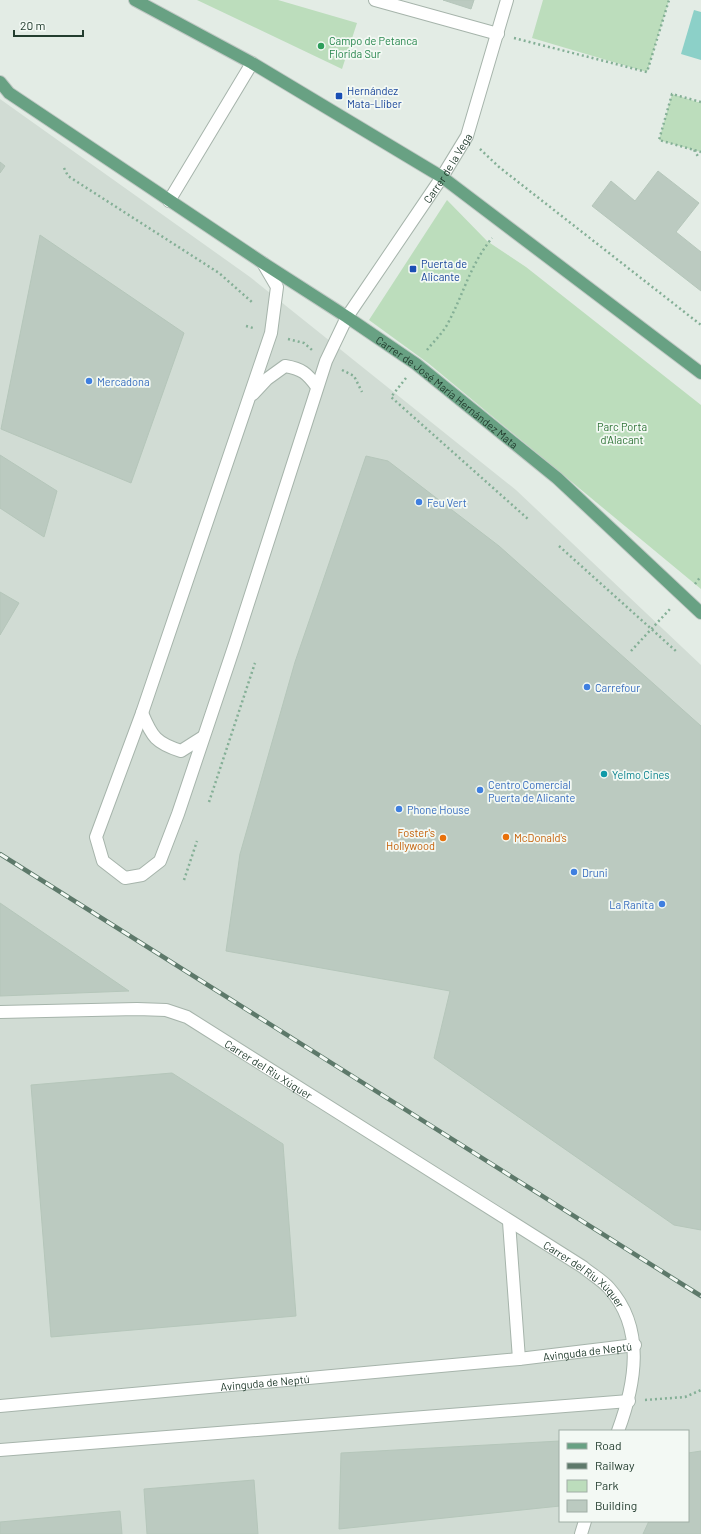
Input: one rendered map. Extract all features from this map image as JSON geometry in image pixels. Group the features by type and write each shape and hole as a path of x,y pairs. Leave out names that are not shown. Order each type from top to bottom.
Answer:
{"main road":[{"path":"135,0 252,63 442,177 701,373"},
{"name":"Carrer de José María Hernández Mata","path":"0,82 9,93 263,264 347,317 416,364 557,478 701,613"}],"street":[{"path":"375,0 498,34"},
{"name":"Carrer de la Vega","path":"263,264 277,287 271,334 142,713 96,837 103,861 125,878 142,875 160,861 178,814 235,644 326,362 347,317 442,177 467,136 507,0"},
{"path":"169,201 252,63"},
{"path":"250,396 267,378 285,366 299,369 309,377 317,387"},
{"path":"142,713 151,734 165,746 181,751 203,737"},
{"name":"Carrer del Riu Xúquer","path":"0,1012 137,1009 166,1010 187,1017 583,1267 609,1288 628,1316 634,1345"},
{"path":"510,1222 519,1359"},
{"name":"Avinguda de Neptú","path":"0,1406 519,1359 634,1345 629,1401 618,1430"},
{"path":"0,1450 629,1401"},
{"path":"580,1534 585,1522"}],"path":[{"path":"498,34 529,40 647,72 669,0"},
{"path":"701,102 672,94 659,140 701,152"},
{"path":"467,136 498,167 701,325"},
{"path":"694,150 698,158"},
{"path":"64,168 68,176 219,273 253,302"},
{"path":"493,236 480,252 468,275 448,325 391,397 528,519"},
{"path":"285,338 304,343 315,352"},
{"path":"338,368 354,376 362,392"},
{"path":"559,546 677,652"},
{"path":"631,651 653,630"},
{"path":"209,802 255,663"},
{"path":"184,880 197,841"},
{"path":"629,1401 685,1397 701,1390"}],"shaded area":[{"path":"0,99 250,277 516,490 701,665 701,1534 0,1534"}],"green space":[{"name":"Campo de Petanca Florida Sur","path":"197,0 278,0 357,23 342,69"},
{"path":"543,0 669,0 647,72 532,38"},
{"path":"672,94 701,103 701,152 659,140"},
{"name":"Parc Porta d'Alacant","path":"447,200 487,241 526,267 701,405 701,589 428,363 369,320"}],"water":[{"path":"694,10 701,12 701,60 681,54"}],"building":[{"path":"443,0 474,0 471,9"},
{"path":"0,162 5,166 0,173"},
{"path":"658,171 699,203 676,232 701,252 701,291 592,206 611,181 635,201"},
{"name":"Mercadona","path":"40,235 184,333 131,483 1,429"},
{"path":"0,455 57,491 44,537 0,508"},
{"name":"Centro Comercial Puerta de Alicante","path":"366,456 388,461 499,546 701,726 701,1230 674,1225 434,1058 450,991 226,951 240,854 295,662"},
{"path":"0,592 19,603 0,635"},
{"path":"0,903 129,991 0,996"},
{"path":"172,1073 283,1144 296,1316 51,1337 31,1085"},
{"path":"559,1441 559,1506 339,1529 341,1453"},
{"path":"701,1451 701,1534 643,1534 649,1522 689,1522 689,1453"},
{"path":"254,1480 258,1534 147,1534 144,1489"},
{"path":"120,1511 122,1534 0,1534 0,1522"}],"railway":[{"path":"0,854 701,1296"}],"place":[{"name":"Campo de Petanca Florida Sur","path":"321,46"},
{"name":"Hernández Mata-Lliber","path":"339,96"},
{"name":"Puerta de Alicante","path":"413,269"},
{"name":"Mercadona","path":"89,381"},
{"name":"Feu Vert","path":"419,502"},
{"name":"Carrefour","path":"587,687"},
{"name":"Yelmo Cines","path":"604,774"},
{"name":"Centro Comercial Puerta de Alicante","path":"480,790"},
{"name":"Phone House","path":"399,809"},
{"name":"McDonald's","path":"506,837"},
{"name":"Foster's Hollywood","path":"443,838"},
{"name":"Druni","path":"574,872"},
{"name":"La Ranita","path":"662,904"}]}
